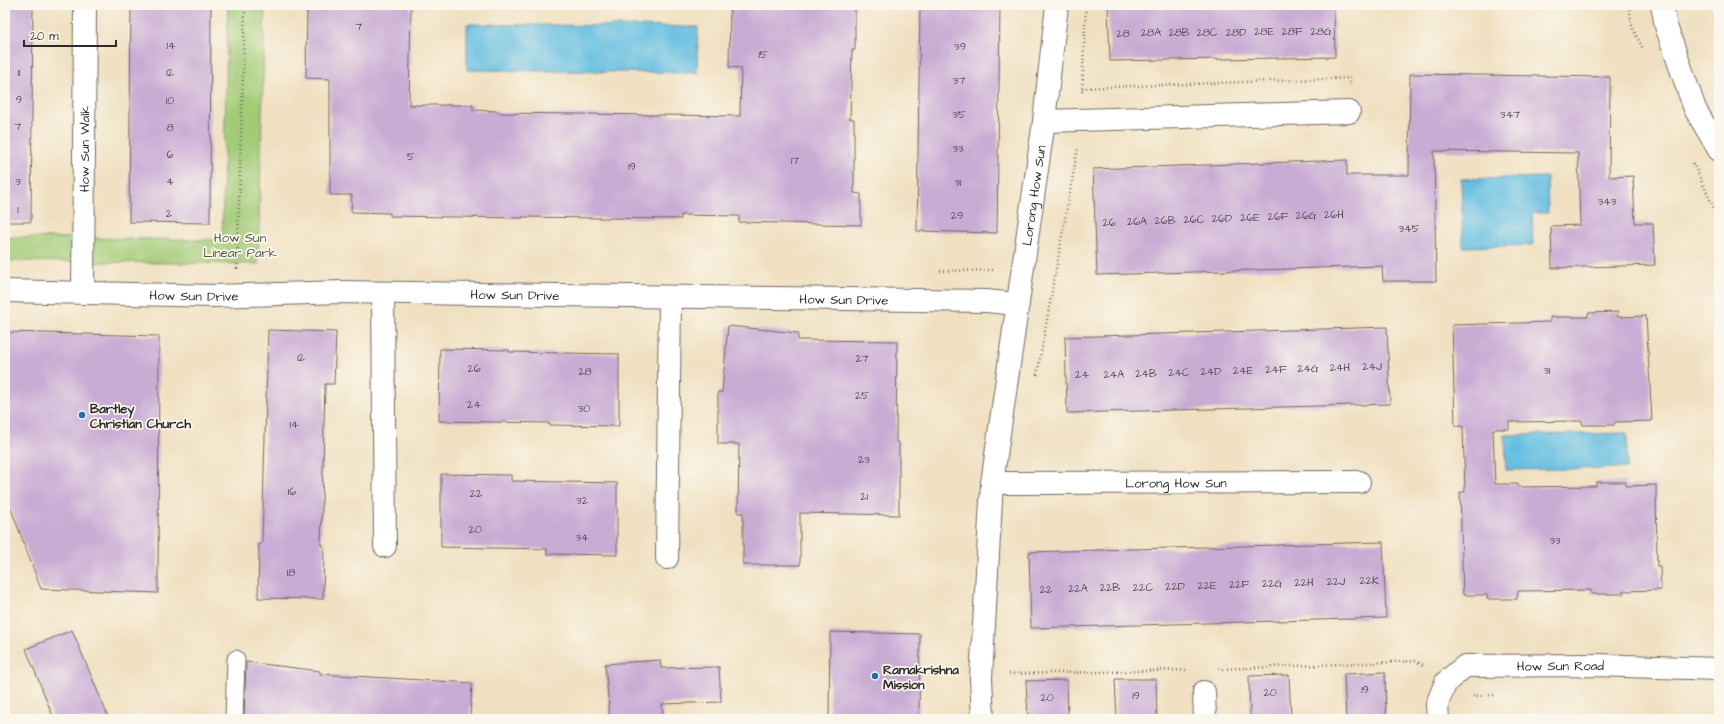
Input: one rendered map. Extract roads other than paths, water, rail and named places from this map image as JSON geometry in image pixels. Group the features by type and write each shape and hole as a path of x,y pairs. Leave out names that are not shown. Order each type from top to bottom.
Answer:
{"street":[{"name":"How Sun Walk","path":"82,293 85,5"},
{"name":"Lorong How Sun","path":"983,719 981,678 992,483 1044,121 1057,5"},
{"path":"1662,5 1666,26 1695,108 1719,150"},
{"path":"1044,121 1349,112"},
{"name":"How Sun Drive","path":"5,291 215,296 342,292 986,301 1018,304"},
{"path":"383,293 385,546"},
{"path":"667,558 670,297"},
{"name":"Lorong How Sun","path":"992,483 1359,482"},
{"name":"How Sun Road","path":"1438,719 1438,704 1446,682 1465,666 1594,665 1719,669"},
{"path":"1204,692 1205,719"}],"lane":[{"path":"234,719 236,659"}],"water":[{"path":"467,24 698,27 697,73 467,70"},
{"path":"1547,177 1548,213 1532,213 1533,245 1463,247 1461,179"},
{"path":"1627,433 1627,468 1506,470 1505,435"}],"place":[{"name":"Bartley Christian Church","path":"82,415"},
{"name":"Ramakrishna Mission","path":"875,676"}],"park label":[{"name":"How Sun Linear Park","path":"240,244"}]}
